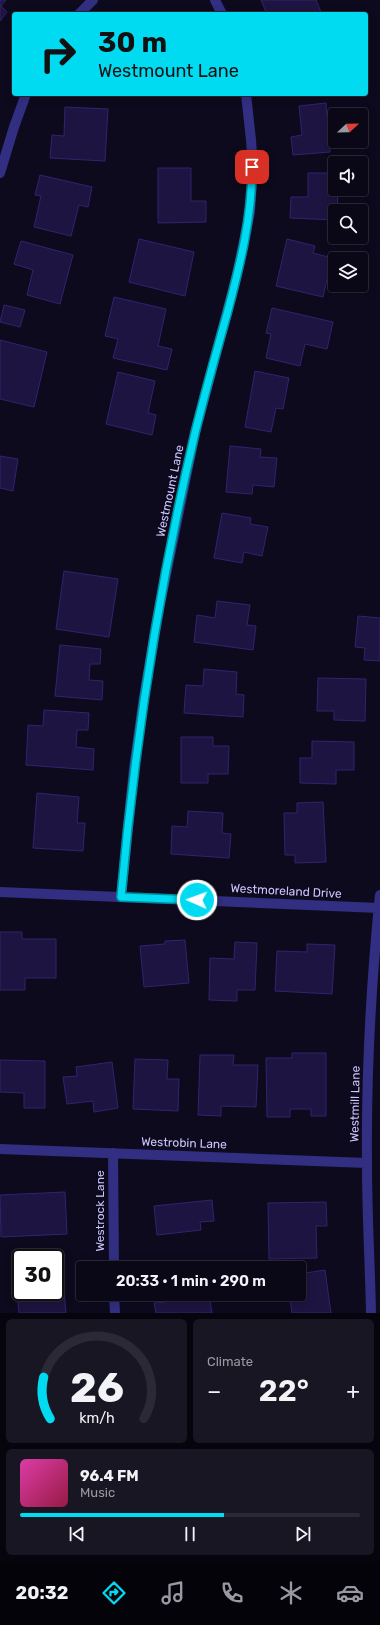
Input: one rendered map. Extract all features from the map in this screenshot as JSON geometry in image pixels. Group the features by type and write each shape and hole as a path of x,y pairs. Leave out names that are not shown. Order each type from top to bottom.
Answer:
{"street":[{"path":"81,12 93,0"},
{"path":"215,0 221,12"},
{"path":"0,173 25,96"},
{"name":"Westmount Lane","path":"121,897 134,768 158,616 195,433 237,275 250,212 252,167 246,96"},
{"name":"Westmoreland Drive","path":"0,892 379,908"},
{"name":"Westmill Lane","path":"371,1313 367,1163 371,1020 380,895"},
{"name":"Westrobin Lane","path":"0,1149 367,1163"},
{"name":"Westrock Lane","path":"113,1153 114,1261"},
{"path":"114,1301 115,1313"}],"building":[{"path":"0,0 6,0 1,6 7,12 0,21"},
{"path":"261,0 316,0 321,12 266,12"},
{"path":"326,103 328,117 328,148 330,148 330,152 293,155 291,137 302,135 299,106"},
{"path":"65,107 108,109 105,161 50,158 52,135 64,136"},
{"path":"158,168 191,168 191,201 206,201 206,222 158,223"},
{"path":"308,173 328,173 328,196 338,196 337,204 328,204 328,220 290,218 291,197 308,197"},
{"path":"40,175 92,187 88,207 79,205 71,236 34,227 41,196 35,195"},
{"path":"139,239 194,252 185,296 129,282"},
{"path":"287,239 315,246 313,253 328,257 328,275 323,297 276,286"},
{"path":"21,241 73,255 60,304 27,295 33,270 14,264"},
{"path":"114,297 166,309 158,346 172,349 167,370 113,358 118,339 105,336"},
{"path":"4,305 25,310 20,327 0,322"},
{"path":"272,308 333,322 327,349 305,344 300,366 266,358 271,334 266,333"},
{"path":"0,340 47,352 34,407 0,399"},
{"path":"255,371 289,378 283,409 276,408 271,432 245,427"},
{"path":"118,372 155,381 148,413 156,415 152,435 106,424"},
{"path":"230,446 261,449 260,457 277,458 274,487 253,485 252,494 226,492"},
{"path":"0,456 18,459 13,491 0,488"},
{"path":"222,513 251,518 250,524 268,527 262,556 244,552 242,563 214,558"},
{"path":"64,571 118,579 109,637 56,629"},
{"path":"217,601 250,605 247,625 256,626 253,650 194,642 197,615 215,618"},
{"path":"358,616 380,618 380,661 364,660 365,648 355,647"},
{"path":"60,645 101,649 100,664 90,664 89,680 103,681 102,700 55,696"},
{"path":"204,669 237,672 236,694 244,695 243,717 184,713 186,685 203,686"},
{"path":"318,678 366,679 365,721 334,720 334,711 317,711"},
{"path":"44,710 89,713 88,730 77,730 76,747 94,749 93,770 26,765 28,725 43,726"},
{"path":"181,737 213,737 213,746 229,746 228,774 208,774 208,783 181,783"},
{"path":"312,741 354,742 354,770 336,770 336,784 300,783 300,758 312,758"},
{"path":"37,793 79,797 77,823 85,823 83,851 33,848"},
{"path":"323,802 326,862 295,863 295,855 285,855 284,813 297,813 297,803"},
{"path":"188,811 223,813 222,833 231,834 229,858 171,854 172,826 187,827"},
{"path":"0,932 22,932 22,939 56,939 56,978 25,978 25,990 0,990"},
{"path":"185,940 189,983 144,987 140,946 165,944 165,941"},
{"path":"235,942 257,943 255,990 237,990 237,1001 209,1000 210,958 234,959"},
{"path":"307,944 335,945 332,994 275,991 277,951 307,952"},
{"path":"292,1053 326,1053 326,1116 311,1116 311,1109 290,1109 290,1117 267,1117 266,1058 292,1058"},
{"path":"200,1055 234,1055 233,1065 258,1065 256,1107 221,1106 221,1116 198,1115"},
{"path":"135,1059 168,1060 167,1079 179,1079 178,1111 133,1109"},
{"path":"0,1060 45,1061 45,1108 24,1108 24,1093 0,1092"},
{"path":"112,1062 118,1108 94,1112 93,1101 67,1104 63,1077 77,1076 76,1067"},
{"path":"65,1192 67,1234 1,1237 0,1195"},
{"path":"212,1200 214,1221 200,1222 201,1230 157,1235 154,1206"},
{"path":"326,1202 327,1226 316,1226 317,1258 269,1259 268,1203"},
{"path":"325,1270 331,1313 292,1313 290,1301 306,1301 306,1273"},
{"path":"64,1292 66,1313 19,1313 18,1301 64,1301"},
{"path":"210,1301 212,1313 156,1313 154,1303"}],"route":[{"path":"197,900 121,897 134,768 150,659 171,547 195,433 246,236 252,190 252,167"}]}
